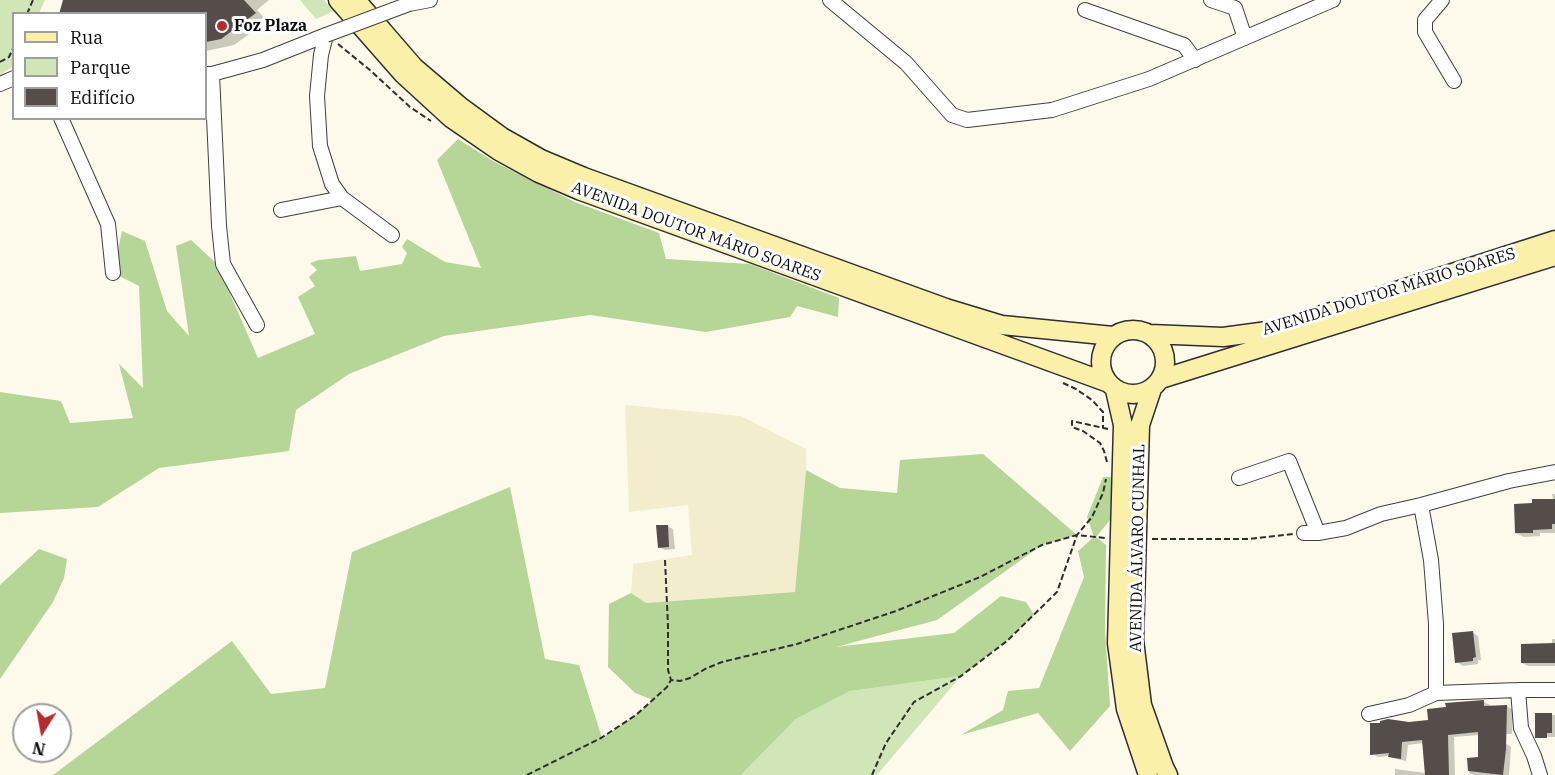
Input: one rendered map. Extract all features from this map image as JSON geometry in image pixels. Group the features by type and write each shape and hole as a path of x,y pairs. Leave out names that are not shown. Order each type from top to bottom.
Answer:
{"main road":[{"name":"AVENIDA DOUTOR MÁRIO SOARES","path":"338,0 403,74 451,118 499,151 539,173 581,191 1111,386"},
{"name":"AVENIDA DOUTOR MÁRIO SOARES","path":"356,0 414,67 460,107 502,137 541,159 595,181 946,308 1002,325 1113,336"},
{"name":"AVENIDA DOUTOR MÁRIO SOARES","path":"1150,334 1223,337 1275,330 1555,240"},
{"name":"AVENIDA DOUTOR MÁRIO SOARES","path":"1156,384 1555,256"},
{"path":"1138,330 1150,334 1159,343 1164,355 1165,367 1156,384 1140,394 1128,394 1111,386 1101,370 1100,357 1104,345 1113,336 1125,331 1138,330"},
{"name":"AVENIDA ÁLVARO CUNHAL","path":"1156,384 1140,425 1134,640 1142,705 1168,775"},
{"name":"AVENIDA ÁLVARO CUNHAL","path":"1111,386 1123,425 1117,643 1126,709 1148,775"}],"street":[{"path":"257,325 223,264 209,74 263,60 408,4 430,0"},
{"path":"830,0 906,63 952,115 967,120 1052,110 1149,79 1333,0"},
{"path":"1211,0 1235,8 1245,38"},
{"path":"1442,0 1425,20 1425,32 1454,81"},
{"path":"1085,10 1185,45 1195,60"},
{"path":"326,35 321,55 317,96 320,146 332,184 342,198 392,236"},
{"path":"62,120 108,224 113,273"},
{"path":"281,210 342,198"},
{"path":"1239,478 1289,462 1318,533"},
{"path":"1304,533 1346,528 1381,514 1555,472"},
{"path":"1421,505 1431,560 1437,624 1436,693"},
{"path":"1518,690 1521,728 1540,775"},
{"path":"1369,714 1409,705 1436,693 1555,690"}],"path":[{"path":"0,62 9,57 12,50"},
{"path":"1107,463 1100,443 1083,431 1072,427 1072,421 1110,430"},
{"path":"872,775 886,743 914,702 961,676 1006,641 1058,592 1077,535 1092,517 1103,493 1106,477"},
{"path":"1149,539 1249,539 1304,533"},
{"path":"671,680 680,681 690,678 722,662 797,644 896,611 980,577 1042,545 1077,535 1109,538"},
{"path":"527,775 601,738 636,715 667,687 671,680 668,670 665,560"}],"shaded area":[{"path":"625,405 741,416 806,449 795,592 645,603 631,593 633,564 692,555 688,505 629,512"}],"green space":[{"path":"0,0 45,0 39,12 12,12 12,67 0,75"},
{"path":"300,0 324,0 334,11 316,19"},
{"path":"458,139 493,161 575,202 659,233 666,259 750,264 839,298 838,317 797,306 790,317 706,332 590,315 444,336 349,374 296,410 289,451 159,468 98,507 0,513 0,392 61,401 70,423 133,418 119,364 143,388 139,286 113,273 122,231 145,241 167,311 189,336 176,246 191,240 217,264 258,358 315,334 298,297 315,286 309,277 317,270 310,263 356,256 360,271 402,264 407,253 402,247 407,239 445,262 481,268 437,160"},
{"path":"983,454 1077,535 1042,545 937,620 836,647 954,633 1001,596 1026,602 1034,615 1006,641 961,676 850,691 796,719 741,775 53,775 232,641 271,694 325,688 352,552 510,487 545,659 579,665 602,738 636,715 653,700 635,693 608,667 609,604 631,593 646,603 795,592 806,470 840,488 897,493 900,460"},
{"path":"1103,477 1112,477 1110,520 1096,537 1106,545 1105,631 1110,706 1070,751 1038,713 961,735 1003,710 1008,691 1039,688 1084,577 1078,551 1094,537 1087,517"},
{"path":"39,549 67,559 64,578 53,602 0,679 0,585"},
{"path":"961,676 877,775 741,775 796,719 850,691"}],"building":[{"name":"Foz Plaza","path":"63,0 244,0 256,13 221,39 207,42 207,12 60,12"},
{"path":"1532,499 1555,499 1555,524 1552,524 1552,529 1533,530 1533,533 1515,533 1514,504 1532,503"},
{"path":"656,525 668,525 669,547 658,548"},
{"path":"1473,631 1476,657 1473,661 1455,663 1452,633"},
{"path":"1555,643 1555,663 1521,663 1521,644"},
{"path":"1484,700 1484,706 1507,705 1503,775 1468,771 1467,758 1478,757 1478,732 1448,735 1449,775 1425,775 1422,740 1402,742 1401,759 1388,757 1389,753 1370,755 1370,723 1380,723 1388,719 1409,722 1428,720 1427,709 1446,707 1445,703"},
{"path":"1535,713 1552,713 1552,733 1547,733 1547,738 1535,738"}],"place":[{"name":"Foz Plaza","path":"222,26"}]}
